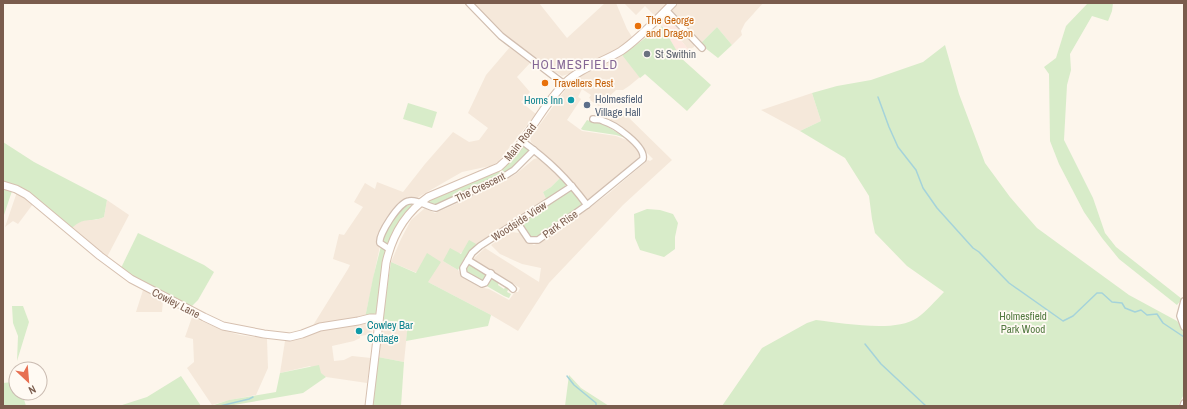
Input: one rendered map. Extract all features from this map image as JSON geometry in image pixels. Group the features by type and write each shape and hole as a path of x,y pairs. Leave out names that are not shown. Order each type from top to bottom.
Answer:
{"main road":[{"name":"Main Road","path":"369,406 384,271 389,249 398,229 407,216 420,202 437,192 499,167 522,141 564,84 578,74 630,44 673,3"},
{"name":"Cowley Lane","path":"3,185 16,189 27,195 100,256 131,279 223,326 256,333 290,337 320,327 370,318 378,318"}],"street":[{"path":"469,3 502,36 564,84"},
{"path":"666,10 702,48"},
{"name":"Park Rise","path":"517,222 529,240 534,241 587,205 638,163 644,156 641,149 624,134 605,122 593,119"},
{"path":"522,141 551,164 572,186 587,205"},
{"name":"The Crescent","path":"420,202 436,208 486,186 514,170 534,150"},
{"name":"Woodside View","path":"468,260 480,246 572,186"},
{"name":"Main Road","path":"389,249 379,241 388,223 405,202 420,202"},
{"path":"491,273 482,284 468,276 463,271 463,268 468,260 491,273 513,289"},
{"path":"1184,301 1180,314 1184,327"}],"shaded area":[{"path":"472,3 539,3 567,38 605,3 616,3 632,37 623,46 607,57 575,72 562,76 512,42"},
{"path":"624,3 668,3 655,16 645,6 636,15"},
{"path":"679,3 763,3 745,23 741,31 742,35 732,45 717,27 700,44 688,27 671,11"},
{"path":"668,16 685,31 678,37 689,50 681,58 660,24"},
{"path":"685,31 695,44 694,47 689,50 678,37"},
{"path":"510,47 531,62 517,77 530,92 521,102 536,114 498,162 490,166 462,172 415,199 408,197 396,206 383,226 377,241 380,246 365,318 325,322 312,327 350,265 333,259 339,234 344,235 363,207 354,202 365,183 375,189 377,182 403,192 453,132 469,142 479,140 488,128 468,113 486,75"},
{"path":"622,55 640,77 623,90 616,90 599,106 590,100 591,99 589,98 591,95 582,89 578,97 581,99 567,120 582,131 616,136 629,141 640,153 639,158 630,167 588,200 566,174 531,142 530,138 566,89 580,76"},
{"path":"812,93 821,121 800,131 761,110"},
{"path":"621,110 672,160 623,205 549,283 518,331 428,282 427,254 417,273 391,262 411,220 425,208 435,213 449,207 498,184 516,174 534,159 538,158 560,178 551,187 543,192 547,201 478,245 443,261 458,270 462,277 467,280 479,287 489,289 509,300 515,292 518,292 520,288 473,259 485,248 539,282 541,268 522,264 500,254 491,245 510,232 521,233 528,242 534,245 543,241 608,194 648,160 650,161 653,159 634,140 608,122"},
{"path":"17,192 33,204 18,224 13,221 5,227"},
{"path":"107,200 129,215 107,257 72,228 77,223 85,220 96,220 104,217"},
{"path":"143,290 162,298 162,312 136,312"},
{"path":"192,317 222,330 240,335 267,339 268,368 256,395 212,405 187,368 194,362 193,339 185,337"},
{"path":"382,320 408,323 404,362 378,357"},
{"path":"368,322 371,326 372,334 360,336 360,338 354,341 332,346 334,361 344,360 352,356 371,358 367,383 326,377 310,366 280,373 285,341 301,338 325,329"}],"green space":[{"path":"1088,3 1113,3 1112,11 1108,21 1092,16 1070,54 1071,70 1067,85 1064,140 1093,198 1105,233 1116,247 1182,299 1177,305 1119,259 1102,238 1084,212 1059,164 1050,141 1049,74 1044,67 1056,58 1066,26"},
{"path":"662,26 681,58 711,85 687,111 645,74 640,78 622,55"},
{"path":"717,27 732,45 718,58 700,44"},
{"name":"Holmesfield Park Wood","path":"945,45 959,94 985,163 1010,197 1037,228 1129,295 1177,321 1182,327 1184,332 1184,394 1178,406 722,406 762,348 807,323 816,320 854,325 882,326 907,323 921,315 944,292 907,266 875,233 869,196 845,158 800,131 821,121 812,93 837,86 871,80 923,62"},
{"path":"408,103 437,112 432,128 403,119"},
{"path":"587,120 592,122 600,122 626,138 581,129"},
{"path":"3,142 34,162 107,200 104,217 81,222 72,228 21,187 3,183"},
{"path":"522,144 529,149 530,153 498,177 486,184 436,206 427,202 427,200 456,187 496,173 503,168"},
{"path":"562,176 566,182 565,188 547,201 543,192 551,187"},
{"path":"3,189 12,191 3,218"},
{"path":"570,191 573,191 582,203 582,206 538,238 532,238 525,232 521,224 523,221"},
{"path":"410,204 414,204 406,212 383,263 376,313 365,318 383,237 388,226 396,215"},
{"path":"647,209 660,210 673,214 678,223 675,237 675,249 664,257 640,250 635,238 634,214"},
{"path":"138,233 204,265 214,272 198,300 191,307 130,275 121,268"},
{"path":"469,240 478,245 474,247 464,259 458,270 443,261 450,248 461,254"},
{"path":"427,253 441,262 428,282 491,315 488,326 406,341 408,323 382,320 391,262 416,273"},
{"path":"468,264 487,275 485,280 479,281 465,271 466,265"},
{"path":"493,277 499,282 498,285 504,289 506,286 509,288 507,292 511,294 509,298 485,285"},
{"path":"12,306 23,306 29,322 17,361 18,336 13,323"},
{"path":"378,357 404,362 401,406 373,406"},
{"path":"319,365 321,373 326,377 303,393 228,406 211,406 229,400 276,392 280,373"},
{"path":"569,375 581,388 609,406 565,406"},
{"path":"181,376 201,406 119,406 147,397"},
{"path":"8,382 8,401 24,401 26,406 3,406 3,383"}],"waterway":[{"path":"878,97 898,147 916,170 923,188 937,208 973,248 979,252 1009,283 1063,321 1073,316 1097,293 1102,293 1112,302 1122,303 1125,308 1135,312 1141,310 1147,315 1157,314 1163,323 1184,337"},
{"path":"865,344 881,364 926,406"},
{"path":"567,376 574,385 596,403 596,406"},
{"path":"220,406 253,397"}],"place":[{"name":"The George and Dragon","path":"638,26"},
{"name":"St Swithin","path":"647,54"},
{"name":"Travellers Rest","path":"545,83"},
{"name":"Horns Inn","path":"571,100"},
{"name":"Holmesfield Village Hall","path":"587,105"},
{"name":"Cowley Bar Cottage","path":"359,331"}],"district":[{"name":"HOLMESFIELD","path":"575,64"}]}
